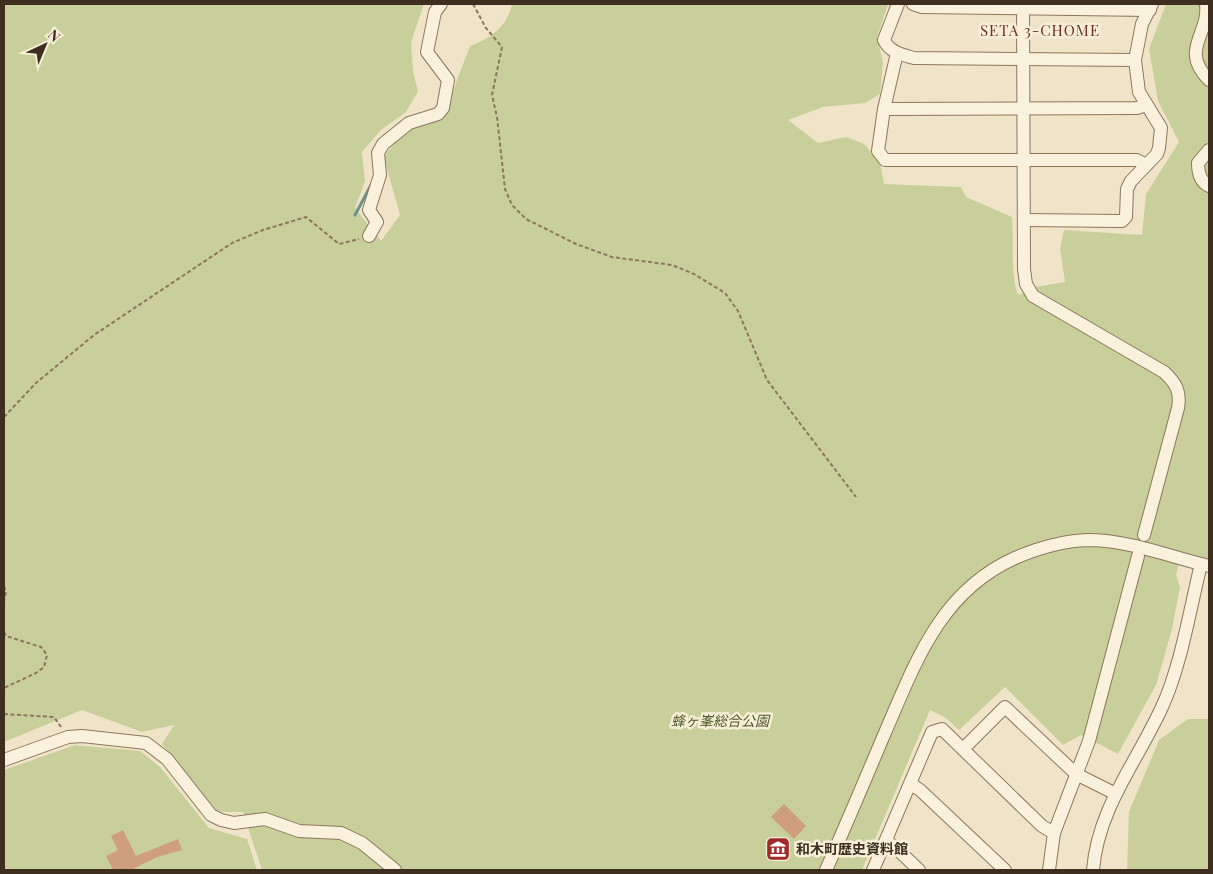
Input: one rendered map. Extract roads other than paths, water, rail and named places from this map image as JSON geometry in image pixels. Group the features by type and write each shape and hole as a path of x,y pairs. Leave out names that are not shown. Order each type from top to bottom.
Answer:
{"street":[{"path":"369,236 377,222 369,210 380,175 378,153 383,144 409,123 438,114 444,108 448,80 427,52 436,12 441,4"},
{"path":"898,4 884,40 886,46 897,53 914,58 1134,60"},
{"path":"913,4 922,7 1151,7 1142,24 1134,60 1139,92 1161,128 1157,154 1130,181 1127,189 1126,217 1122,221 1024,220"},
{"path":"1206,4 1207,12 1197,40 1195,52 1197,64 1209,80"},
{"path":"1022,6 1024,269 1026,284 1033,296 1164,372 1172,379 1178,389 1178,408 1144,534"},
{"path":"897,53 884,109 878,151 885,160 1137,160 1146,165"},
{"path":"884,109 1023,110 1137,108 1146,105"},
{"path":"1209,150 1198,163 1198,173 1204,184 1209,186"},
{"path":"826,870 914,665 945,613 984,574 1032,550 1054,544 1087,540 1118,542 1205,565 1175,669 1162,706 1114,793 1098,841 1093,870"},
{"path":"1050,870 1054,833 1092,732 1138,556"},
{"path":"963,749 1004,707 1076,774 1114,793"},
{"path":"873,870 932,732 942,729 1042,826 1054,833"},
{"path":"4,760 68,737 82,736 146,743 167,759 212,815 221,820 234,823 266,819 299,830 341,833 362,843 395,870"},
{"path":"911,784 920,790 1005,870"},
{"path":"886,841 919,870"}],"waterway":[{"path":"355,215 371,185"}],"place":[{"name":"和木町歴史資料館","path":"778,849"}],"district":[{"name":"SETA 3-CHOME","path":"1040,31"}],"park label":[{"name":"蜂ヶ峯総合公園","path":"720,721"}]}
